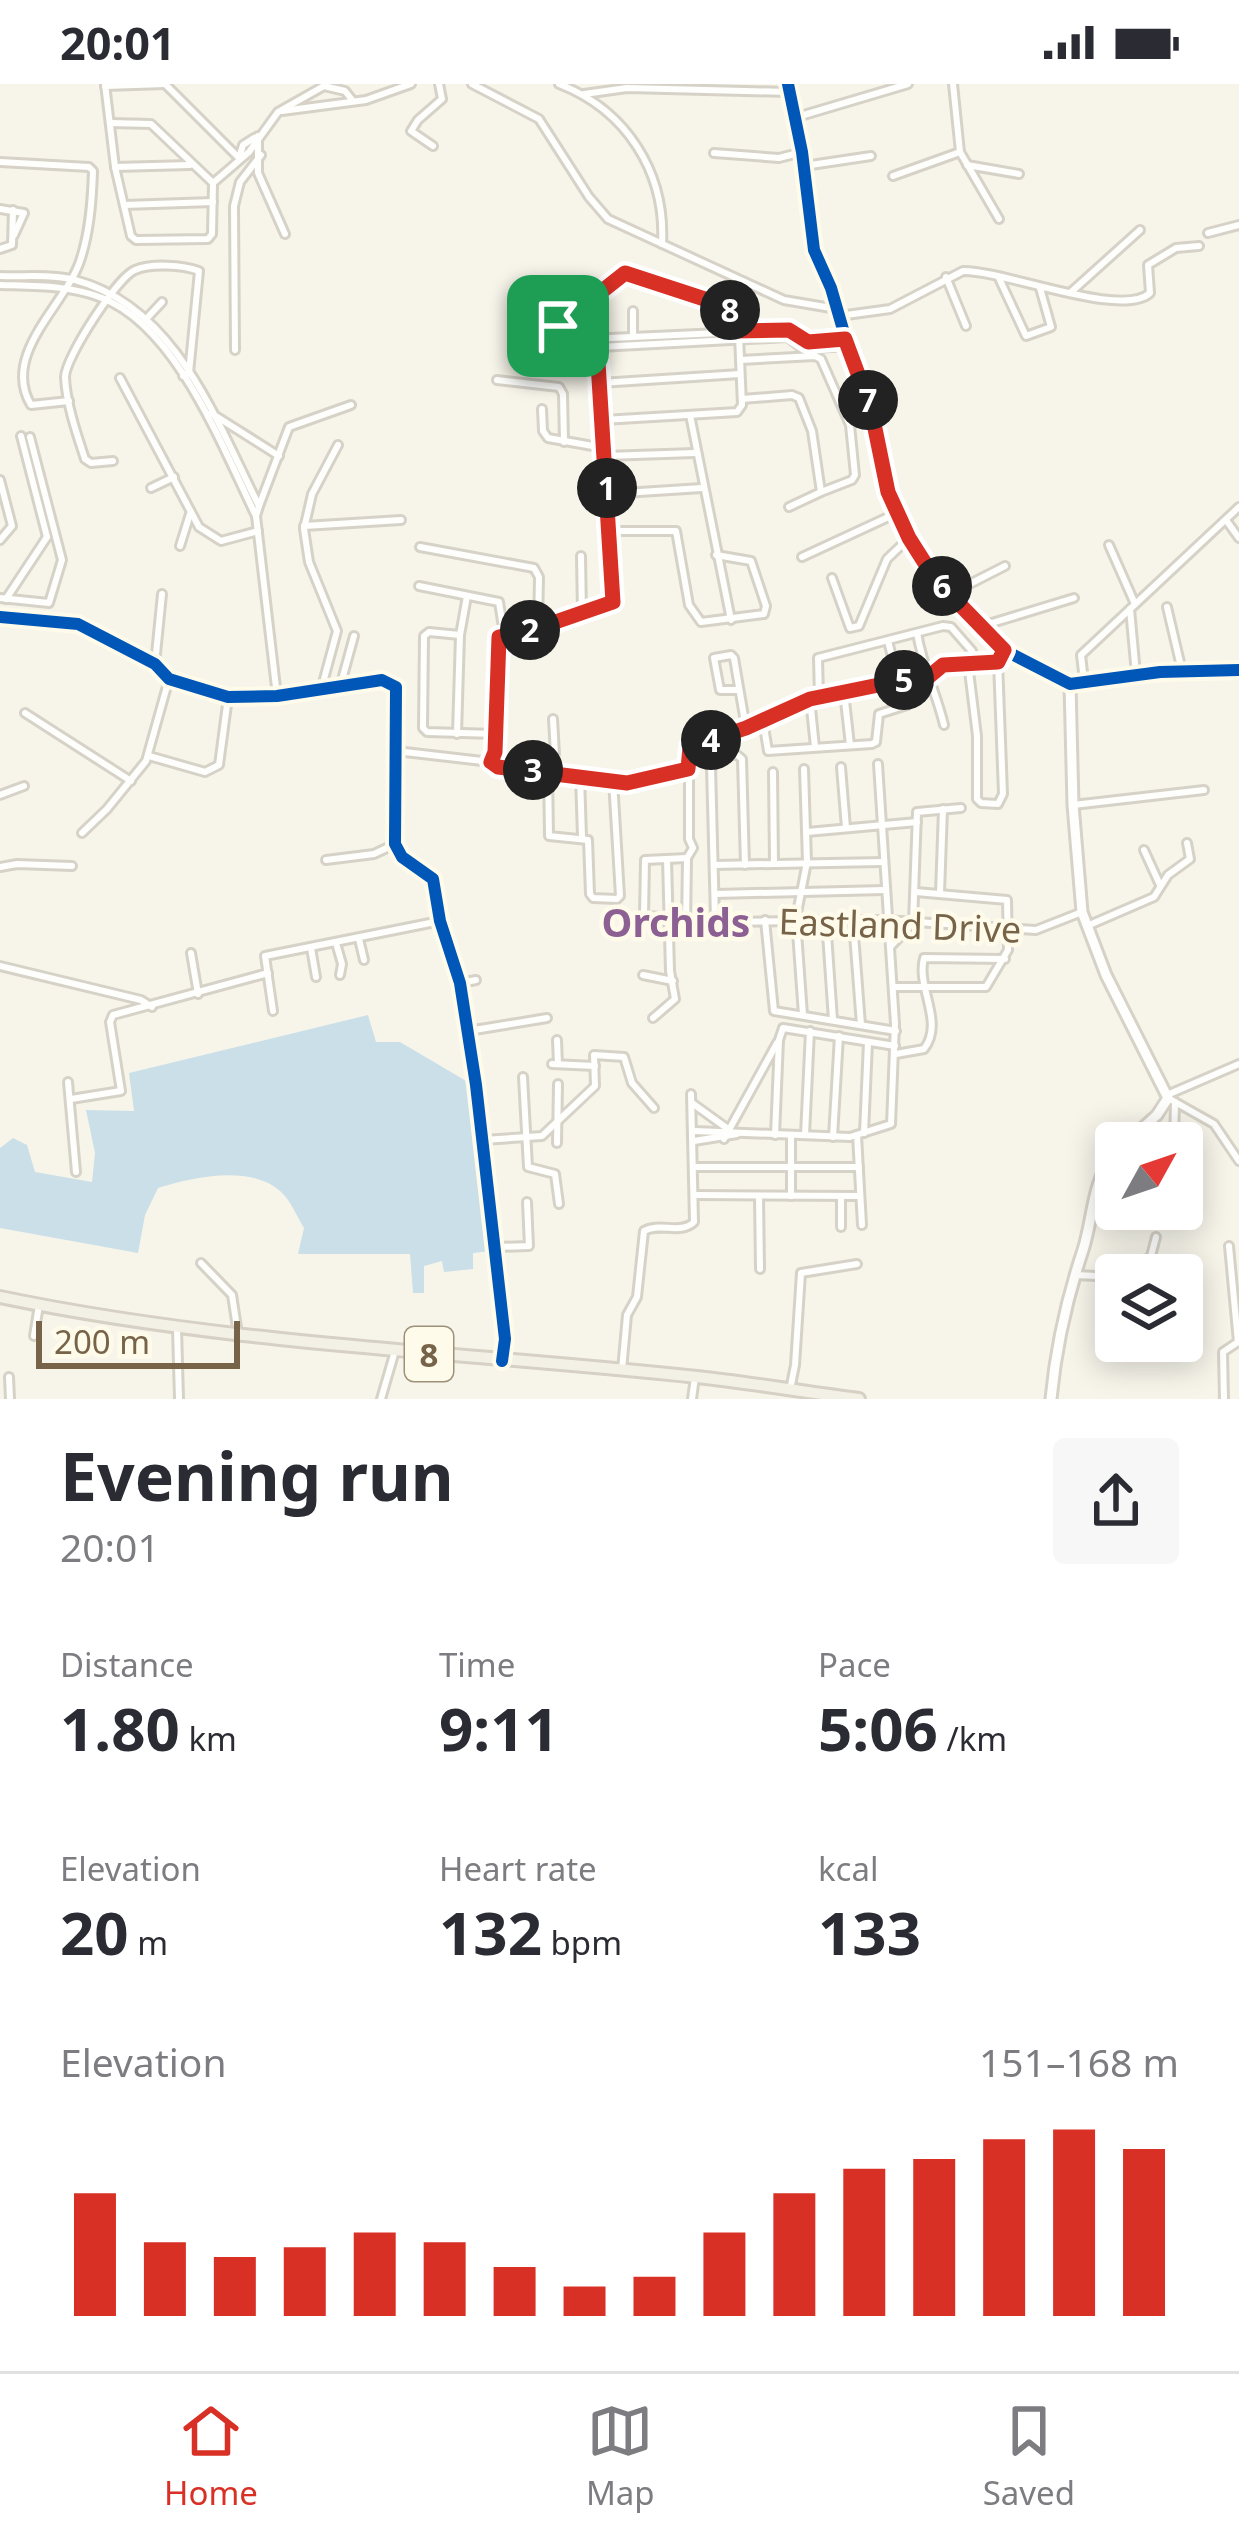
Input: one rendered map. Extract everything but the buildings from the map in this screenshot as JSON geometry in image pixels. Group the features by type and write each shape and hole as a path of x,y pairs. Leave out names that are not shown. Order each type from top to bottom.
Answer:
{"main road":[{"name":"8","path":"0,1298 177,1328 695,1377 860,1399"}],"street":[{"path":"238,158 165,84 105,85 116,167 136,240 208,239 213,184 249,152 278,112 317,86 345,91 353,101"},
{"path":"278,112 392,94 411,84"},
{"path":"433,146 411,131 442,99 439,84"},
{"path":"472,84 539,119 608,219 784,300 838,312 890,309 946,277 971,270 1040,288 1141,301 1152,288 1148,265 1176,248 1199,246"},
{"path":"559,84 584,94 623,126 640,150 660,198 662,244"},
{"path":"793,118 908,84"},
{"path":"953,84 960,152 999,219"},
{"path":"584,94 627,88 788,88 802,152 814,250 871,409 883,472 898,513 935,579 1004,650 1070,684 1136,674 1238,672"},
{"path":"110,123 152,124 213,184"},
{"path":"257,136 258,173 286,234"},
{"path":"714,153 779,158 802,152"},
{"path":"893,176 960,152"},
{"path":"235,350 234,206 240,182 261,155"},
{"path":"804,166 871,156"},
{"path":"0,162 92,168 81,260 29,345 25,383 31,405 70,400"},
{"path":"116,167 192,165"},
{"path":"967,165 1019,174"},
{"path":"124,205 213,202"},
{"path":"0,209 13,210 14,236 11,247 0,249"},
{"path":"1208,233 1239,225"},
{"path":"1070,293 1140,230"},
{"path":"113,461 85,459 65,378 68,360 131,271 146,267 199,271 186,375"},
{"path":"559,345 561,320 625,273 726,306 731,313 741,374 742,399 737,412 603,420"},
{"path":"998,276 1026,336 1051,327 1040,288"},
{"path":"946,277 967,326"},
{"path":"0,281 71,279 145,320 186,375 257,511"},
{"path":"11,281 110,298"},
{"path":"145,320 162,302"},
{"path":"633,311 633,334"},
{"path":"559,345 633,334 789,337 807,350 846,342"},
{"path":"543,345 597,347 736,335"},
{"path":"491,762 496,734 497,639 613,602 596,337"},
{"path":"740,360 821,359 850,425 852,480 789,507"},
{"path":"599,383 741,374"},
{"path":"120,378 199,527 221,541 258,531"},
{"path":"497,380 562,389 564,442"},
{"path":"742,399 799,398 812,431 821,492"},
{"path":"277,696 257,511 295,423 351,405"},
{"path":"542,409 545,436 564,442 605,452 695,453"},
{"path":"207,414 279,455"},
{"path":"690,415 731,620"},
{"path":"5,599 50,602 62,562 26,437"},
{"path":"321,691 337,631 308,556 304,526 312,494 338,446"},
{"path":"152,488 174,477"},
{"path":"0,480 12,526 2,538"},
{"path":"608,494 702,488"},
{"path":"1084,681 1081,655 1239,507"},
{"path":"180,545 191,510"},
{"path":"802,557 898,513"},
{"path":"304,526 401,520"},
{"path":"1226,520 1239,538"},
{"path":"611,531 676,531 692,614 701,622 761,616 766,606 751,560 716,555"},
{"path":"51,536 5,599 1,617 78,623 155,664 169,680 228,697 277,696 382,680 396,687 395,844 409,863 432,877 440,921 460,982 496,1247 505,1340 502,1361"},
{"path":"832,578 850,628 859,626 886,559 909,538"},
{"path":"1109,545 1133,607 1136,674"},
{"path":"419,547 537,570 538,628"},
{"path":"581,556 582,614"},
{"path":"950,594 1005,566"},
{"path":"419,586 500,602 504,634"},
{"path":"155,664 162,594"},
{"path":"458,734 460,635 466,596"},
{"path":"982,626 1074,598"},
{"path":"1168,607 1182,671"},
{"path":"815,747 818,658 950,626 972,651 977,799 999,804 1003,798 998,662 1004,650"},
{"path":"460,635 429,632 424,636 424,730 496,734"},
{"path":"916,633 926,679 936,693 944,725"},
{"path":"340,687 354,636"},
{"path":"888,640 898,681"},
{"path":"738,690 719,690 714,658 732,656 746,728"},
{"path":"763,721 766,750 875,743 879,714 907,705 943,665 998,662"},
{"path":"687,858 645,860 644,914 686,921 687,858 693,848 688,839 690,747 815,698 926,679"},
{"path":"82,832 148,756 169,680"},
{"path":"1070,684 1082,912 1118,1000 1170,1098 1172,1122"},
{"path":"844,692 850,745"},
{"path":"148,756 205,772 215,770 228,697"},
{"path":"25,713 131,781"},
{"path":"553,719 555,754 546,771 549,836 589,841 590,896 618,898 613,780"},
{"path":"396,751 627,783 688,769"},
{"path":"745,865 742,759 736,754 712,762 715,894 886,890"},
{"path":"694,1131 832,1137 891,1124 896,1031 878,764"},
{"path":"841,767 846,828"},
{"path":"803,1016 796,918 807,862 804,769"},
{"path":"773,772 774,864"},
{"path":"580,776 582,837"},
{"path":"0,795 24,786"},
{"path":"1073,805 1204,790"},
{"path":"889,950 914,923 919,811 961,808"},
{"path":"940,893 943,809"},
{"path":"808,832 916,822"},
{"path":"1087,926 1148,900 1190,859 1187,843"},
{"path":"326,860 374,854 395,844"},
{"path":"1144,850 1160,885"},
{"path":"653,1018 674,1001 667,859"},
{"path":"714,866 886,862"},
{"path":"0,867 72,866"},
{"path":"893,988 986,987 1005,958 1010,930 1006,899 916,892"},
{"name":"Eastland Drive","path":"715,894 715,920 886,920 1036,930 1082,912"},
{"path":"826,919 833,1020"},
{"path":"765,920 772,1007 896,1031"},
{"path":"853,920 861,1025"},
{"path":"273,1011 266,956 440,921"},
{"path":"359,939 364,960"},
{"path":"336,943 340,975"},
{"path":"310,948 316,977"},
{"path":"191,953 198,994"},
{"path":"694,1141 724,1138 733,1132 783,1028 895,1050 928,1045 932,1009 921,966 928,956 1005,958"},
{"path":"0,966 141,1000 153,1007"},
{"path":"71,1099 121,1091 111,1018 268,973"},
{"path":"643,975 673,981"},
{"path":"460,982 476,980"},
{"path":"468,1031 547,1018"},
{"path":"805,1136 810,1031"},
{"path":"832,1137 839,1036"},
{"path":"556,1040 555,1064 595,1066"},
{"path":"776,1135 778,1040"},
{"path":"862,1226 860,1134 868,1042"},
{"path":"483,1140 542,1136 595,1087 594,1054 624,1057 632,1083 654,1108"},
{"path":"1149,1122 1170,1098 1239,1064"},
{"path":"523,1077 528,1168 555,1174 559,1204"},
{"path":"68,1082 76,1172"},
{"path":"557,1143 558,1084"},
{"path":"1170,1098 1214,1124 1239,1161"},
{"path":"622,1370 627,1315 637,1297 644,1231 692,1226 692,1099 733,1132"},
{"path":"791,1136 791,1196"},
{"path":"694,1168 859,1167"},
{"path":"1052,1399 1057,1338 1095,1193"},
{"path":"694,1195 860,1196"},
{"path":"759,1196 760,1269"},
{"path":"841,1196 841,1227"},
{"path":"496,1247 529,1246 526,1202"},
{"path":"1152,1254 1156,1237"},
{"path":"1224,1399 1223,1352 1238,1342 1229,1246"},
{"path":"201,1263 232,1295 238,1334"},
{"path":"790,1390 801,1273 857,1264"},
{"path":"1072,1275 1095,1276"},
{"path":"34,1336 38,1305"},
{"path":"177,1328 178,1399"},
{"path":"381,1399 395,1351"},
{"path":"9,1377 10,1399"},
{"path":"692,1399 695,1377"}],"water":[{"path":"368,1015 376,1042 400,1042 473,1085 492,1251 473,1253 473,1269 444,1272 442,1261 424,1266 424,1293 413,1293 410,1254 298,1254 304,1228 287,1199 272,1185 241,1176 206,1177 158,1188 145,1215 138,1253 0,1228 0,1148 13,1138 27,1145 35,1172 92,1182 95,1153 86,1110 134,1111 129,1073"}],"cycle path":[{"path":"788,84 814,250 871,409 888,492 935,579 1004,650 1070,684 1160,672 1239,670"},
{"path":"596,337 613,602 499,637 491,762 498,767 627,783 689,769"},
{"path":"0,617 78,624 155,664 169,679 228,697 277,696 382,680 396,687 395,844 402,857 433,879 440,921 460,983 505,1339 502,1361"}],"district":[{"name":"Orchids","path":"676,921"}],"route":[{"path":"625,273 726,306 733,331 789,330 808,342 845,339 871,409 888,492 935,579 1004,650 998,662 947,664 926,679 810,699 690,747 688,769 631,782 496,766 491,762 497,639 613,602 597,347 559,350 558,326 625,273"}]}
